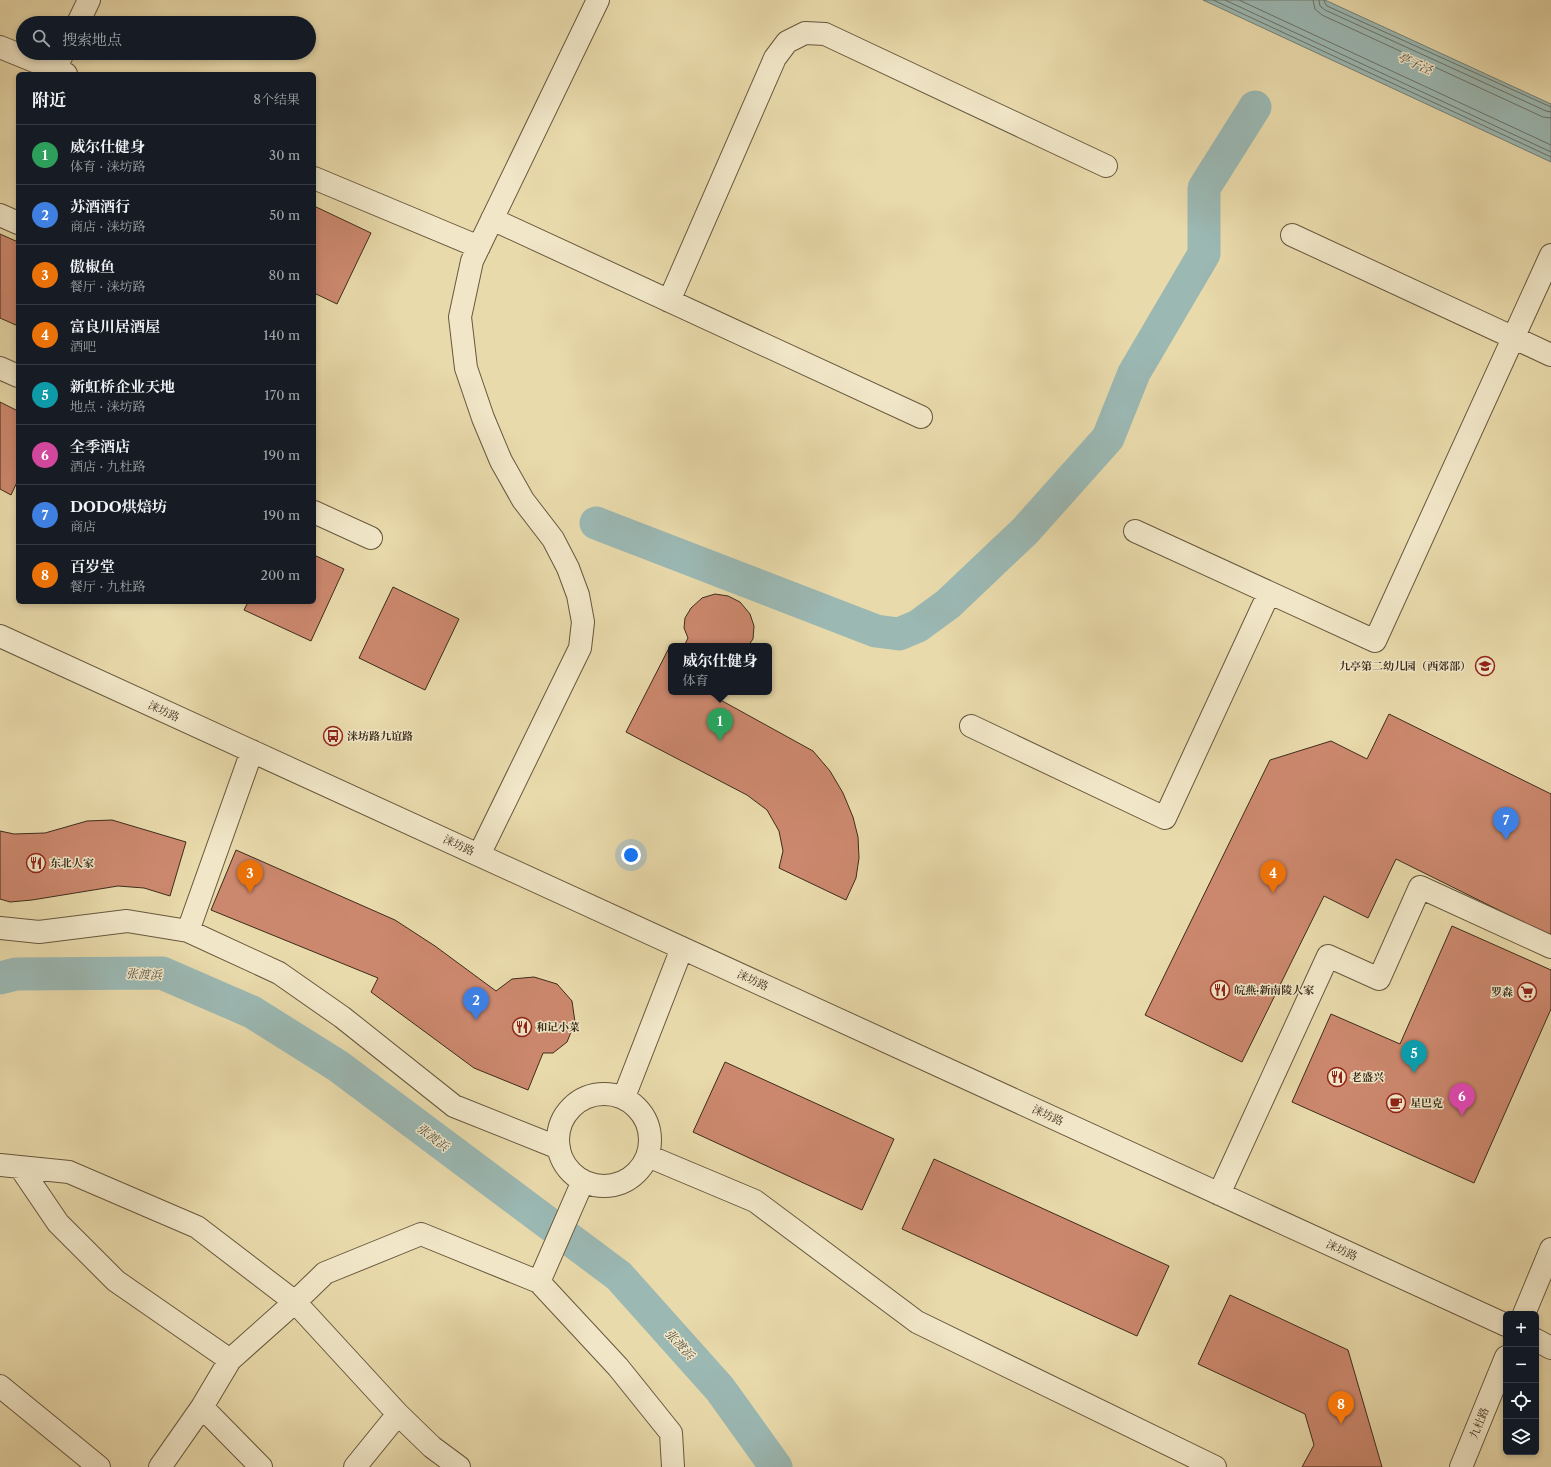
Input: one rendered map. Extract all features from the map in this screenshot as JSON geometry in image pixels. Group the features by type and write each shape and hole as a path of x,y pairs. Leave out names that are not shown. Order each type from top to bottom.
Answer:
{"street":[{"path":"81,16 89,0"},
{"path":"479,855 580,648 583,622 578,595 568,568 552,539 523,500 501,461 483,418 466,368 460,317 472,261 598,0"},
{"path":"669,301 775,58 787,42 805,32 825,34 1106,166"},
{"path":"0,47 16,52"},
{"path":"44,60 61,65"},
{"path":"316,179 479,247"},
{"path":"0,216 16,222"},
{"path":"492,219 921,417"},
{"path":"1292,235 1551,355"},
{"path":"1135,531 1375,641 1551,254"},
{"path":"0,368 16,375"},
{"path":"316,513 371,538"},
{"path":"972,726 1165,818 1269,593"},
{"name":"涞坊路","path":"0,636 1503,1324"},
{"path":"188,931 252,751"},
{"path":"1219,1194 1328,956 1379,979 1420,887 1551,946"},
{"path":"0,928 39,932 127,921 188,931 279,973 342,1017 454,1106 559,1148"},
{"path":"624,1097 682,948"},
{"path":"595,1094 610,1094 624,1097 635,1105 644,1115 650,1128 651,1142 648,1156 640,1170 629,1180 614,1186 598,1186 583,1181 572,1173 563,1162 559,1148 558,1134 562,1120 570,1108 582,1099 595,1094"},
{"path":"648,1156 755,1201 917,1322 1215,1467"},
{"path":"10,1166 70,1172 197,1227 295,1302 398,1414 432,1447 459,1467"},
{"path":"10,1166 58,1223 116,1281 230,1360"},
{"path":"540,1282 583,1181"},
{"path":"160,1467 202,1407 230,1360 295,1302 325,1272 421,1234 540,1282 618,1366 671,1433 673,1467"},
{"path":"1525,1311 1551,1249"},
{"path":"1539,1342 1551,1348"},
{"name":"九杜路","path":"1461,1467 1503,1364"},
{"path":"0,1386 99,1467"},
{"path":"202,1407 260,1467"},
{"path":"355,1467 398,1414"}],"water":[{"name":"亭子泾","path":"1203,0 1325,0 1551,104 1551,162"}],"building":[{"path":"316,207 371,233 337,304 316,294"},
{"path":"0,234 16,241 16,325 0,318"},
{"path":"0,402 16,410 16,484 11,495 0,489"},
{"path":"316,556 344,569 311,641 244,610 247,604 316,604"},
{"path":"393,587 459,619 425,690 359,658"},
{"path":"715,594 728,596 740,602 750,614 754,626 753,639 750,643 686,643 688,638 684,628 685,618 691,608 702,598"},
{"path":"668,650 668,695 711,695 813,751 830,771 843,793 853,817 858,837 859,858 856,878 846,900 779,868 783,851 779,831 767,810 747,795 626,732"},
{"path":"1389,714 1551,794 1551,936 1396,859 1368,918 1324,896 1242,1062 1145,1015 1270,760 1331,741 1367,759"},
{"path":"112,820 186,842 170,896 144,888 118,886 32,900 10,902 0,899 0,831 14,834 45,833 87,821"},
{"path":"236,850 395,920 435,946 496,991 512,979 534,977 557,984 572,1001 575,1022 567,1042 553,1053 543,1053 528,1090 474,1068 371,992 378,978 211,910"},
{"path":"1452,926 1551,970 1551,1009 1474,1183 1292,1102 1331,1014 1400,1044"},
{"path":"725,1062 894,1139 862,1210 693,1132"},
{"path":"934,1159 1169,1266 1137,1336 902,1229"},
{"path":"1230,1295 1348,1350 1382,1467 1302,1467 1314,1445 1305,1414 1198,1364"}],"waterway":[{"path":"596,523 876,631 899,634 918,626 948,604 1025,531 1108,438 1134,373 1204,254 1204,188 1255,107"},
{"name":"张渡浜","path":"0,978 16,974 162,973 252,1012 338,1066 619,1276 720,1389 776,1467"}],"place":[{"name":"九亭第二幼儿园（西郊部）","path":"1485,666"},
{"name":"涞坊路九谊路","path":"333,736"},
{"name":"威尔仕健身","path":"720,741"},
{"name":"DODO烘焙坊","path":"1506,840"},
{"name":"东北人家","path":"36,863"},
{"name":"傲椒鱼","path":"250,893"},
{"name":"富良川居酒屋","path":"1273,893"},
{"name":"皖燕·新南陵人家","path":"1220,990"},
{"name":"罗森","path":"1527,992"},
{"name":"苏酒酒行","path":"476,1020"},
{"name":"和记小菜","path":"522,1027"},
{"name":"新虹桥企业天地","path":"1414,1073"},
{"name":"老盛兴","path":"1337,1077"},
{"name":"星巴克","path":"1396,1103"},
{"name":"全季酒店","path":"1462,1116"},
{"name":"百岁堂","path":"1341,1424"}]}
